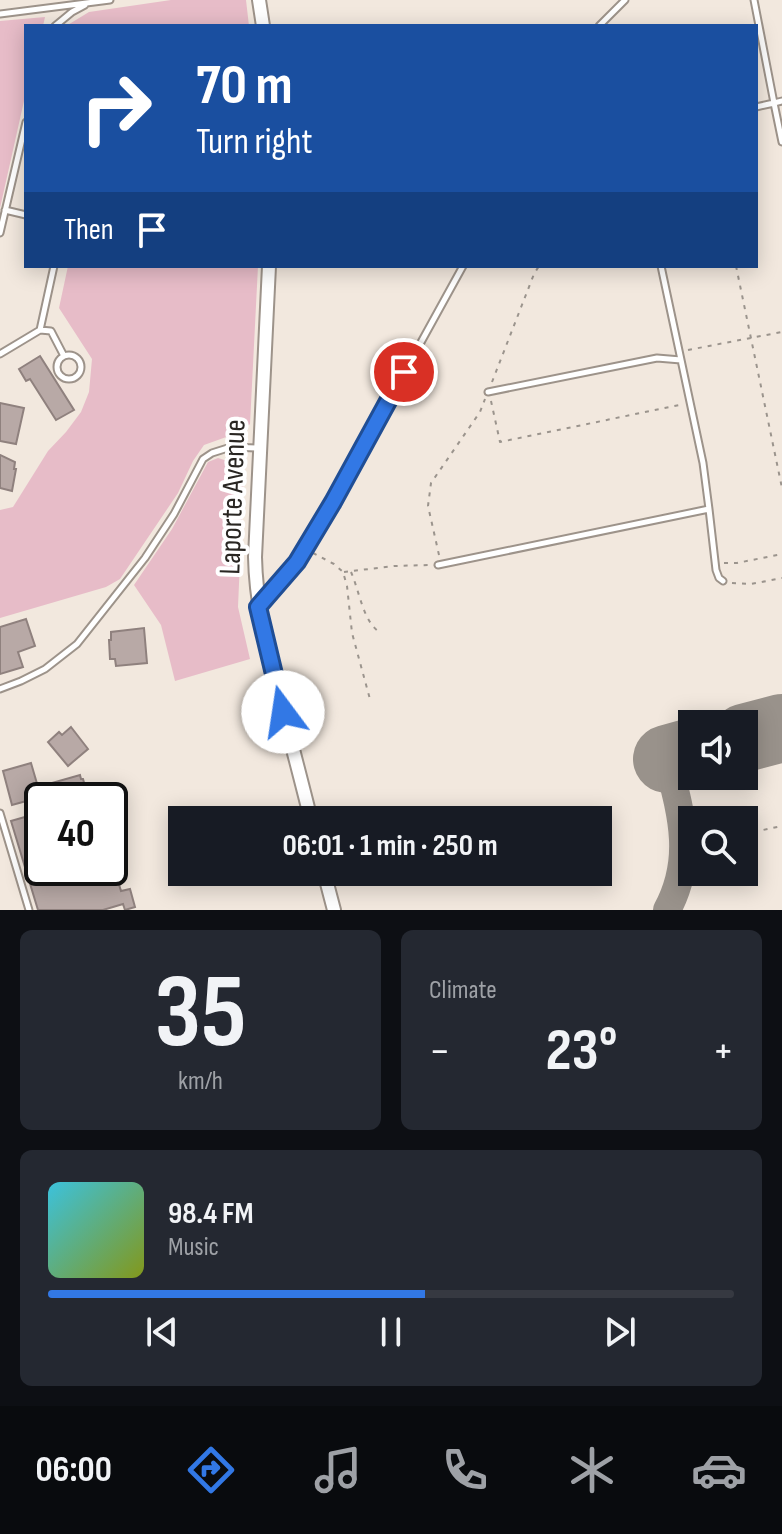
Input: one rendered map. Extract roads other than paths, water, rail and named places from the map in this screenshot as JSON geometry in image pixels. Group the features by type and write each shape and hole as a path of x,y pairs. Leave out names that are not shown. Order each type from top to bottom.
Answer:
{"street":[{"path":"259,0 263,24"},
{"name":"Laporte Avenue","path":"269,268 255,557 258,607 308,806"},
{"path":"328,886 334,910"}],"lane":[{"path":"0,14 110,0"},
{"path":"601,24 625,0"},
{"path":"754,0 782,142"},
{"path":"56,24 90,3"},
{"path":"758,107 782,101"},
{"path":"0,233 24,130"},
{"path":"5,210 24,215"},
{"path":"40,330 54,268"},
{"path":"258,607 279,585 333,502 462,268"},
{"path":"661,268 703,463 715,562 719,578 723,581"},
{"path":"0,354 40,330 51,331 64,356"},
{"path":"72,355 79,360 81,367 75,377 64,378 58,372 58,361 64,356 72,355"},
{"path":"488,392 657,358 681,360"},
{"path":"0,689 45,669 77,644 145,558 174,514 203,459 231,447 260,448"},
{"path":"439,564 709,509"},
{"path":"0,813 29,910"}]}
